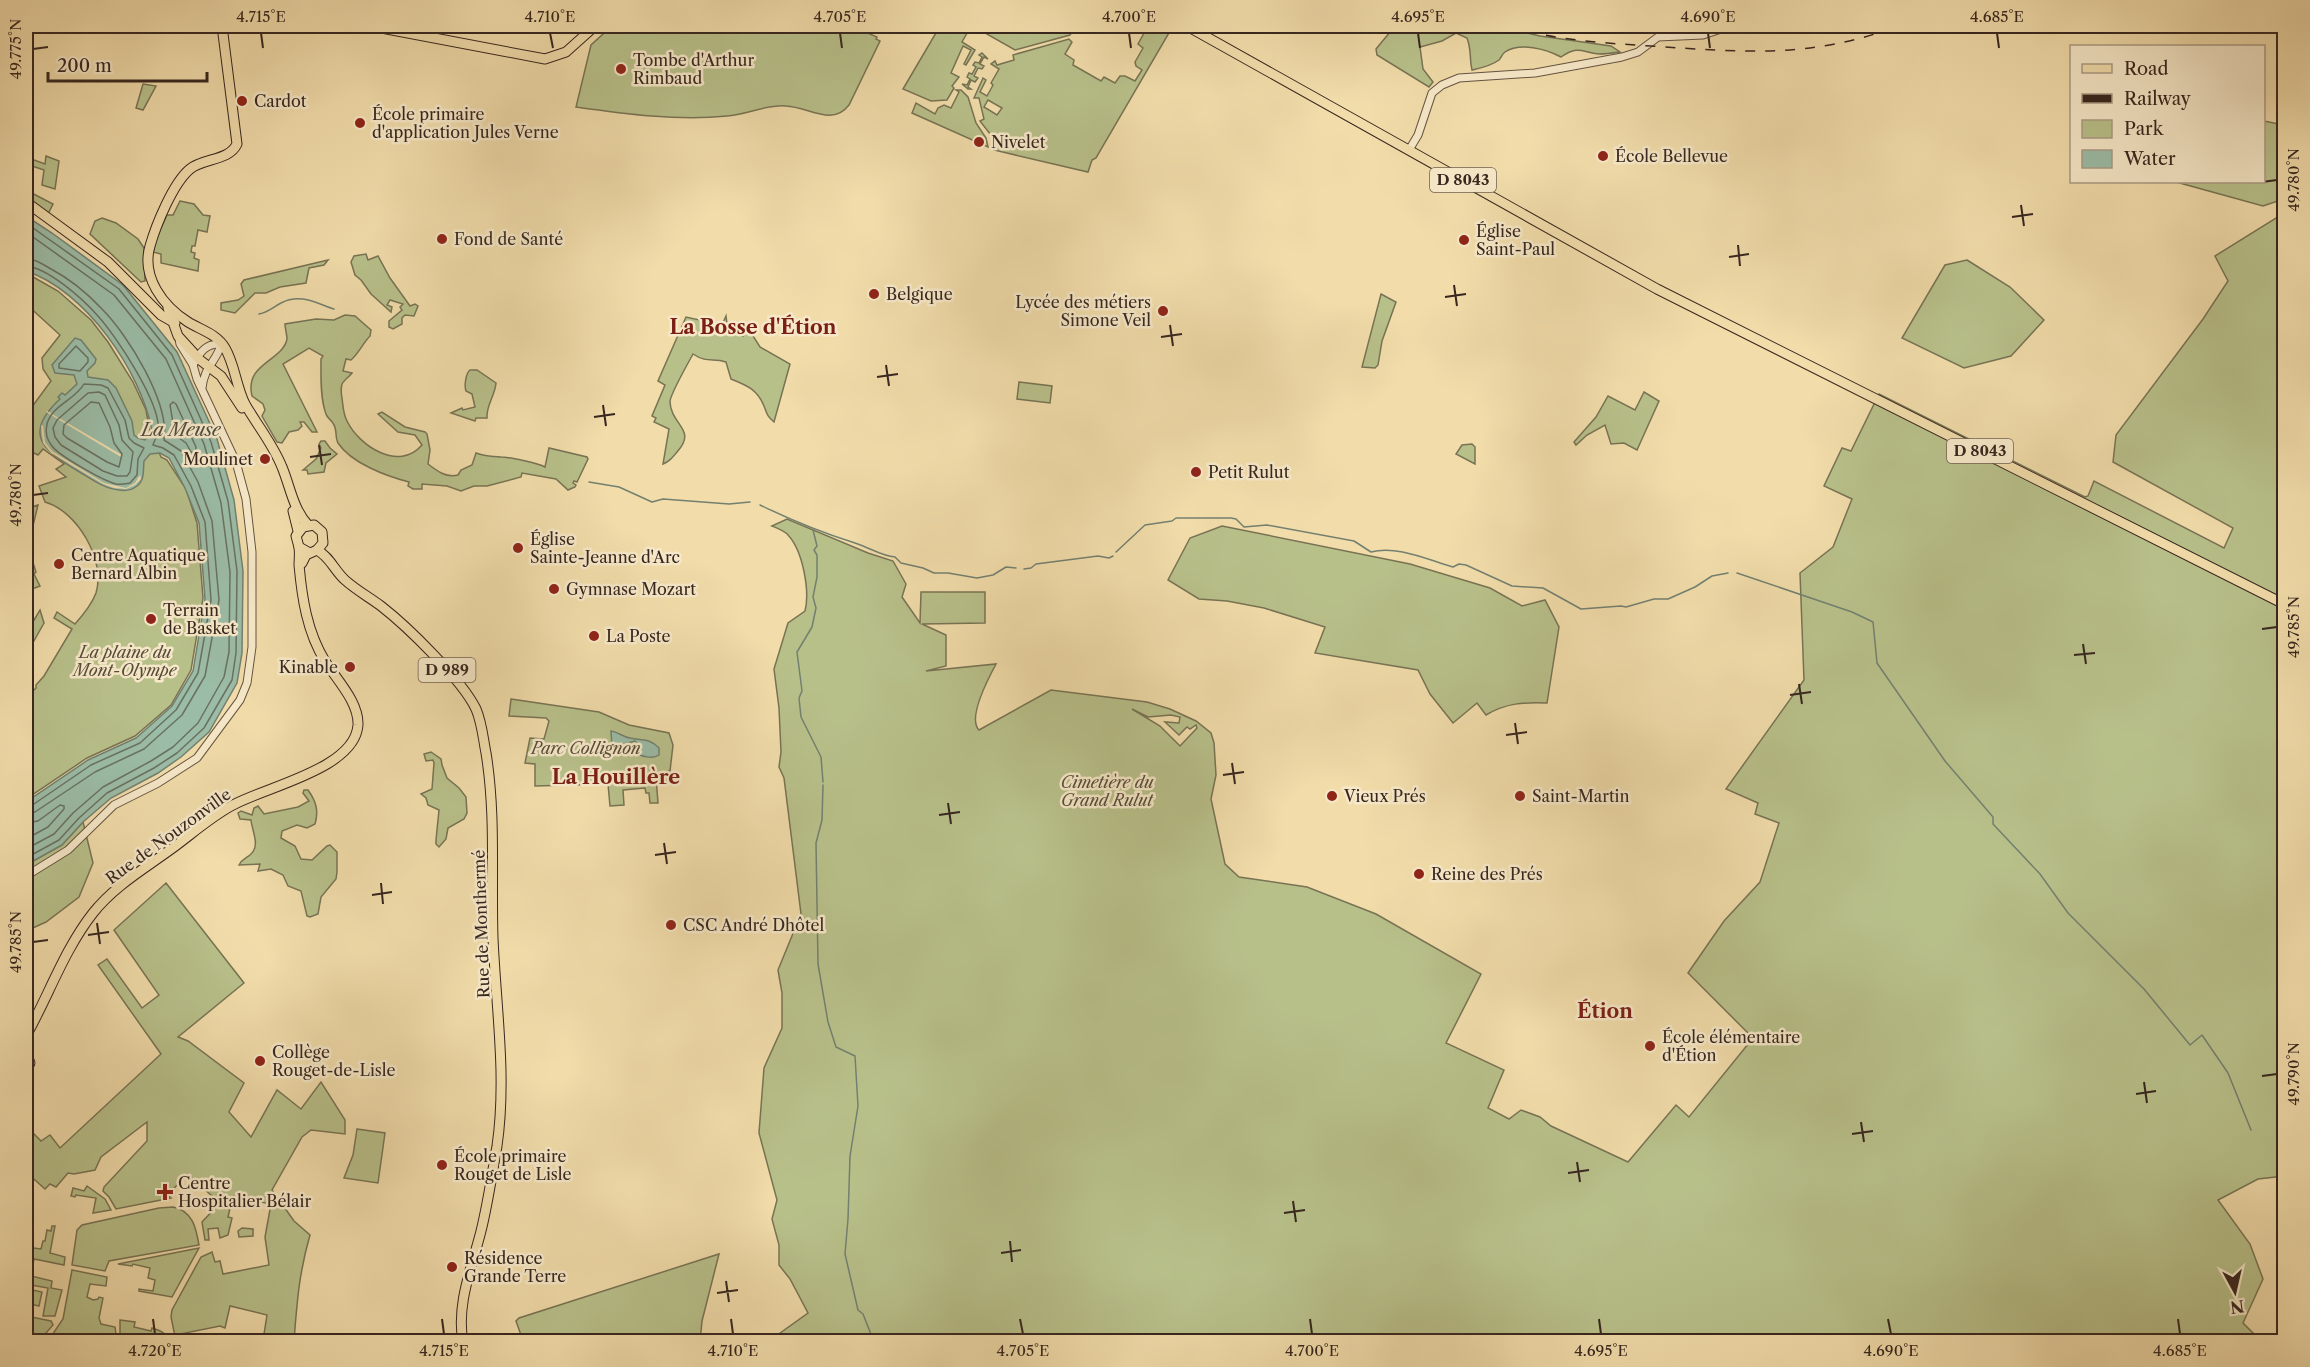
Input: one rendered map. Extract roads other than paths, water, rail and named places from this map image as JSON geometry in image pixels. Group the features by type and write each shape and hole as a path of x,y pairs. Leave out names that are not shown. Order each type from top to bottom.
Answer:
{"main road":[{"path":"178,336 170,308 153,282 148,262 150,246 157,226 181,179 190,168 231,152 237,144 223,26"},
{"path":"371,26 420,30 545,59 566,52 595,26"},
{"name":"D 8043","path":"1187,26 1657,289 2284,604"},
{"path":"26,202 108,262 161,315 173,323 206,331"},
{"name":"Rue de Nouzonville","path":"27,1035 76,938 94,911 117,890 226,809 319,768 336,758 352,742 357,730 357,715 352,704 312,636 307,618 302,578 303,559 312,548 296,540 298,531 286,490 272,456 227,384 208,366 195,361 178,336 151,310 137,292"},
{"path":"170,308 206,331 221,344 230,360 246,405 276,453 297,508 308,525"},
{"path":"298,531 308,525 314,525 322,532 312,548"},
{"name":"Rue de Monthermé","path":"312,548 323,553 344,580 382,607 411,634 462,688 476,709 481,723 493,813 493,937 499,1006 501,1091 497,1145 488,1196 462,1300 463,1341"},
{"path":"26,1053 30,1063 26,1071"}],"street":[{"path":"1409,150 1418,135 1432,93 1442,85 1459,78 1535,73 1622,57 1638,52 1659,37 1703,35 1730,26"},
{"path":"26,876 68,850 114,805 158,783 197,758 240,700 247,683 252,647 252,564 246,499 236,462 202,388 195,361 208,346 221,344 203,375 202,388"}],"water":[{"name":"La Meuse","path":"26,216 123,285 177,352 217,439 234,500 243,571 242,653 237,683 209,732 181,757 158,773 111,798 83,822 62,845 26,865 26,802 88,760 136,738 172,706 193,671 205,599 199,523 185,488 169,458 160,453 150,454 144,461 140,484 131,489 119,490 92,480 55,456 42,440 40,432 42,422 48,411 60,399 58,397 62,393 65,395 77,384 74,375 55,373 52,365 75,338 81,340 96,359 87,371 88,377 108,380 116,388 132,421 134,435 145,440 152,431 136,383 107,336 89,314 69,296 48,281 26,271"},
{"path":"611,731 652,743 659,748 659,755 648,757 638,754 638,744 635,741 612,747"}],"waterway":[{"path":"259,314 295,299 308,300 334,309"},
{"path":"589,482 619,487 652,502 663,499 729,504 750,502"},
{"path":"760,505 819,531 895,557 901,563 934,573 977,578 993,575 1006,567 1016,568"},
{"path":"1116,552 1145,525 1172,521 1176,518 1231,518 1236,519 1244,527 1267,525 1354,541 1371,552 1391,550 1453,567 1459,564 1466,565 1512,586 1543,588 1581,609 1626,607 1654,599 1668,599 1695,587 1712,576 1728,573"},
{"path":"813,530 817,546 814,550 817,555 817,577 813,597 816,608 812,627 797,652 802,691 799,698 801,717 821,757 823,782"},
{"path":"1024,569 1036,564 1113,556"},
{"path":"1737,573 1852,612 1873,622 1877,663 1945,761 1993,817 1993,824 2040,874 2068,913 2144,989 2190,1045 2202,1035 2228,1073 2251,1130"},
{"path":"823,785 822,820 816,843 818,964 828,1022 836,1047 855,1056 858,1106 850,1156 845,1254 858,1310 863,1314 874,1342"}],"railway":[{"path":"1507,26 1542,35 1596,42 1746,51 1776,51 1835,44 1898,26"}],"place":[{"name":"Tombe d'Arthur Rimbaud","path":"621,69"},
{"name":"Cardot","path":"242,101"},
{"name":"École primaire d'application Jules Verne","path":"360,123"},
{"name":"Nivelet","path":"979,142"},
{"name":"École Bellevue","path":"1603,156"},
{"name":"Fond de Santé","path":"442,239"},
{"name":"Église Saint-Paul","path":"1464,240"},
{"name":"Belgique","path":"874,294"},
{"name":"Lycée des métiers Simone Veil","path":"1163,311"},
{"name":"Moulinet","path":"265,459"},
{"name":"Petit Rulut","path":"1196,472"},
{"name":"Église Sainte-Jeanne d'Arc","path":"518,548"},
{"name":"Centre Aquatique Bernard Albin","path":"59,564"},
{"name":"Gymnase Mozart","path":"554,589"},
{"name":"Terrain de Basket","path":"151,619"},
{"name":"La Poste","path":"594,636"},
{"name":"Kinable","path":"350,667"},
{"name":"Vieux Prés","path":"1332,796"},
{"name":"Saint-Martin","path":"1520,796"},
{"name":"Reine des Prés","path":"1419,874"},
{"name":"CSC André Dhôtel","path":"671,925"},
{"name":"École élémentaire d'Étion","path":"1650,1046"},
{"name":"Collège Rouget-de-Lisle","path":"260,1061"},
{"name":"École primaire Rouget de Lisle","path":"442,1165"},
{"name":"Centre Hospitalier Bélair","path":"165,1192"},
{"name":"Résidence Grande Terre","path":"452,1267"}],"district":[{"name":"La Bosse d'Étion","path":"753,327"},
{"name":"La Houillère","path":"616,777"},
{"name":"Étion","path":"1605,1011"}],"park label":[{"name":"La plaine du Mont-Olympe","path":"125,661"},
{"name":"Parc Collignon","path":"586,748"},
{"name":"Cimetière du Grand Rulut","path":"1107,791"}]}
